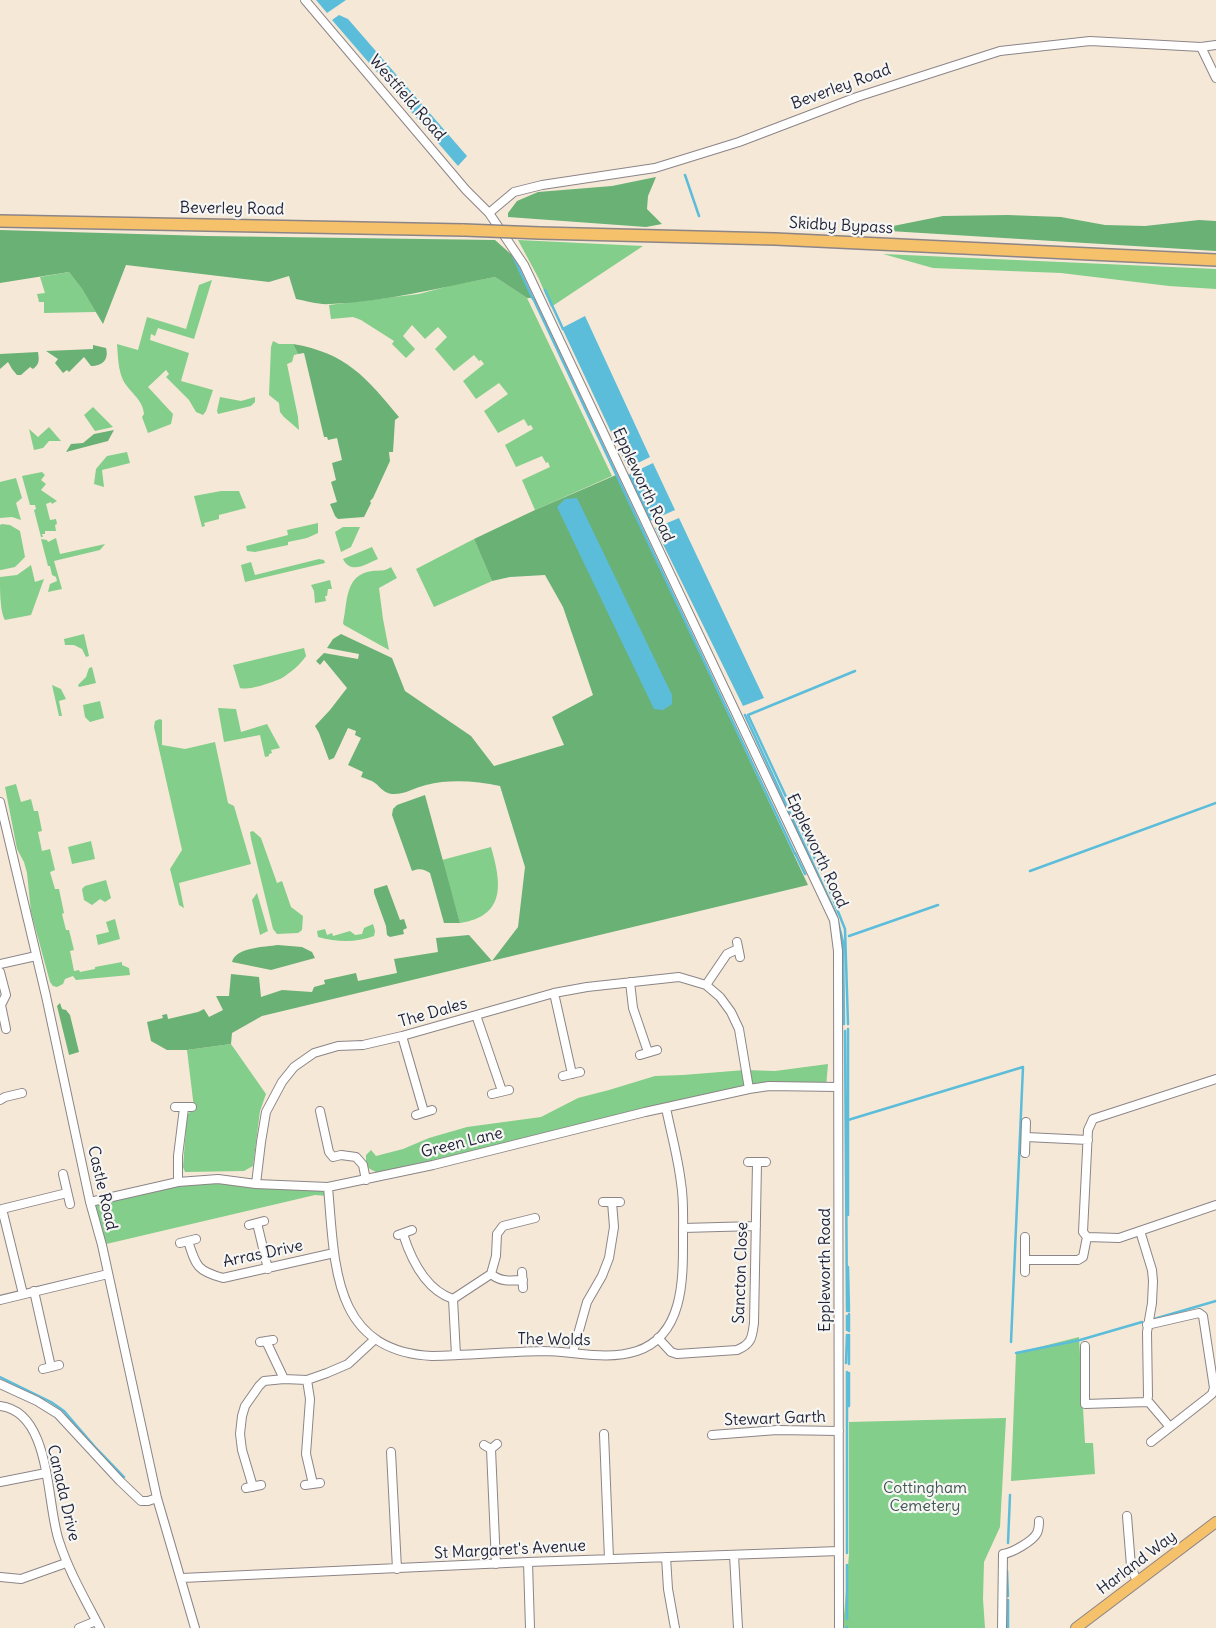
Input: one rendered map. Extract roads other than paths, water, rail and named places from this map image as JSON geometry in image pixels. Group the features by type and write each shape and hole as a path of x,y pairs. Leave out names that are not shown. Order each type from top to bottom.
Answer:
{"highway":[{"name":"Beverley Road","path":"0,221 464,230"},
{"name":"Skidby Bypass","path":"464,230 766,239 1216,260"}],"main road":[{"name":"Harland Way","path":"1076,1628 1216,1522"}],"street":[{"name":"Westfield Road","path":"305,0 466,190 489,213"},
{"name":"Beverley Road","path":"489,213 514,192 542,185 655,168 739,142 857,97 1000,51 1090,41 1201,47 1216,45"},
{"path":"1201,47 1216,78"},
{"name":"Eppleworth Road","path":"489,213 524,265 834,920 838,950 839,1628"},
{"name":"Castle Road","path":"0,802 157,1498 168,1539 182,1578 195,1628"},
{"path":"706,985 727,954 738,950"},
{"path":"0,964 36,956"},
{"path":"0,972 6,995 1,1005 6,1029"},
{"name":"The Dales","path":"256,1184 266,1112 282,1082 294,1067 314,1053 338,1046 362,1045 402,1036 554,993 630,982 679,978 706,985 720,997 731,1012 738,1029 749,1089"},
{"path":"630,982 633,1008 644,1054 658,1050"},
{"path":"554,993 576,1073 563,1076"},
{"path":"476,1015 506,1091 492,1094"},
{"path":"402,1036 424,1112"},
{"path":"1216,1079 1093,1119 1088,1130 1083,1232 1087,1237 1119,1238 1216,1205"},
{"name":"Green Lane","path":"90,1202 178,1182 218,1180 256,1184 328,1187 433,1165 749,1089 769,1086 838,1087"},
{"path":"0,1100 4,1097 22,1093"},
{"path":"175,1107 188,1108 178,1156 178,1182"},
{"name":"The Wolds","path":"328,1187 334,1254 339,1280 351,1313 360,1326 374,1340 398,1351 415,1355 543,1351 573,1352 602,1356 622,1354 639,1350 658,1338 675,1314 682,1290 682,1185 666,1108"},
{"path":"320,1111 329,1152 333,1157 340,1155 356,1157 363,1165 366,1180"},
{"path":"1025,1153 1026,1122"},
{"path":"1026,1137 1088,1140"},
{"path":"748,1162 766,1162"},
{"name":"Sancton Close","path":"658,1338 671,1352 677,1354 737,1350 746,1346 752,1338 754,1323 757,1163"},
{"path":"63,1174 70,1204"},
{"path":"22,1294 1,1205 67,1193"},
{"path":"573,1352 587,1302 602,1276 609,1258 616,1202 603,1202"},
{"path":"453,1299 491,1274 496,1256 497,1234 503,1226 529,1217"},
{"path":"257,1223 268,1269"},
{"path":"683,1228 756,1226"},
{"path":"412,1230 401,1234 418,1271 447,1297 453,1299"},
{"path":"1140,1231 1152,1270 1153,1281 1152,1303 1147,1325 1148,1400 1170,1427"},
{"path":"1024,1272 1025,1237"},
{"path":"1025,1260 1078,1260 1082,1257 1087,1237"},
{"name":"Arras Drive","path":"188,1241 195,1263 207,1273 223,1278 334,1254"},
{"path":"0,1300 108,1274"},
{"path":"491,1274 497,1279 504,1281 523,1280"},
{"path":"34,1291 51,1367"},
{"path":"453,1299 456,1355"},
{"path":"1147,1325 1199,1313 1204,1318 1214,1388 1212,1394 1151,1442"},
{"path":"253,1487 242,1450 240,1434 245,1406 258,1386 264,1381 284,1379 307,1380 348,1364 374,1340"},
{"path":"266,1341 284,1379"},
{"path":"1085,1346 1085,1404 1145,1403 1148,1400"},
{"path":"307,1380 310,1399 306,1454 313,1484"},
{"path":"0,1384 37,1400 58,1414 141,1501 157,1498"},
{"name":"Canada Drive","path":"0,1406 16,1410 26,1418 36,1437 46,1473 57,1538 66,1563 98,1624"},
{"name":"Stewart Garth","path":"710,1435 777,1430 839,1431"},
{"path":"604,1434 609,1559"},
{"path":"491,1446 496,1564"},
{"path":"391,1449 397,1569"},
{"path":"0,1482 46,1473"},
{"path":"1127,1516 1131,1566 1137,1582"},
{"path":"1002,1628 1003,1554 1013,1552 1034,1537 1039,1528 1039,1521"},
{"name":"St Margaret's Avenue","path":"182,1578 528,1562 839,1551"},
{"path":"734,1555 738,1628"},
{"path":"666,1557 668,1589 675,1628"},
{"path":"528,1562 530,1628"},
{"path":"0,1577 21,1578 66,1563"},
{"path":"79,1628 98,1624"}],"water":[{"path":"316,0 346,0 327,13"},
{"path":"339,15 348,19 467,156 458,166 332,20"},
{"path":"585,316 650,457 628,468 562,328"},
{"path":"653,463 675,510 650,521 628,475"},
{"path":"577,498 672,695 672,704 663,710 654,709 557,507 565,499"},
{"path":"679,518 764,698 743,706 655,528"}],"waterway":[{"path":"685,175 699,216"},
{"path":"513,256 533,299"},
{"path":"545,290 563,329"},
{"path":"533,298 795,854"},
{"path":"821,872 748,715 855,671"},
{"path":"745,715 836,914 843,942 844,1024"},
{"path":"1030,871 1216,803"},
{"path":"795,853 805,874"},
{"path":"825,879 845,929 848,1024"},
{"path":"849,936 938,905"},
{"path":"848,1029 848,1215"},
{"path":"845,1031 847,1311"},
{"path":"848,1120 1023,1067 1011,1342"},
{"path":"848,1267 849,1311"},
{"path":"1154,1319 1216,1301"},
{"path":"849,1314 849,1331"},
{"path":"847,1316 847,1330"},
{"path":"1016,1353 1080,1340 1142,1322"},
{"path":"846,1363 847,1335"},
{"path":"849,1335 849,1364"},
{"path":"847,1372 847,1553"},
{"path":"849,1373 849,1406"},
{"path":"0,1377 51,1402 64,1411 124,1477"},
{"path":"1008,1543 1010,1495"},
{"path":"847,1565 847,1619"},
{"path":"1007,1571 1008,1596"},
{"path":"1008,1600 1008,1628"}],"park label":[{"name":"Cottingham Cemetery","path":"925,1497"}]}
